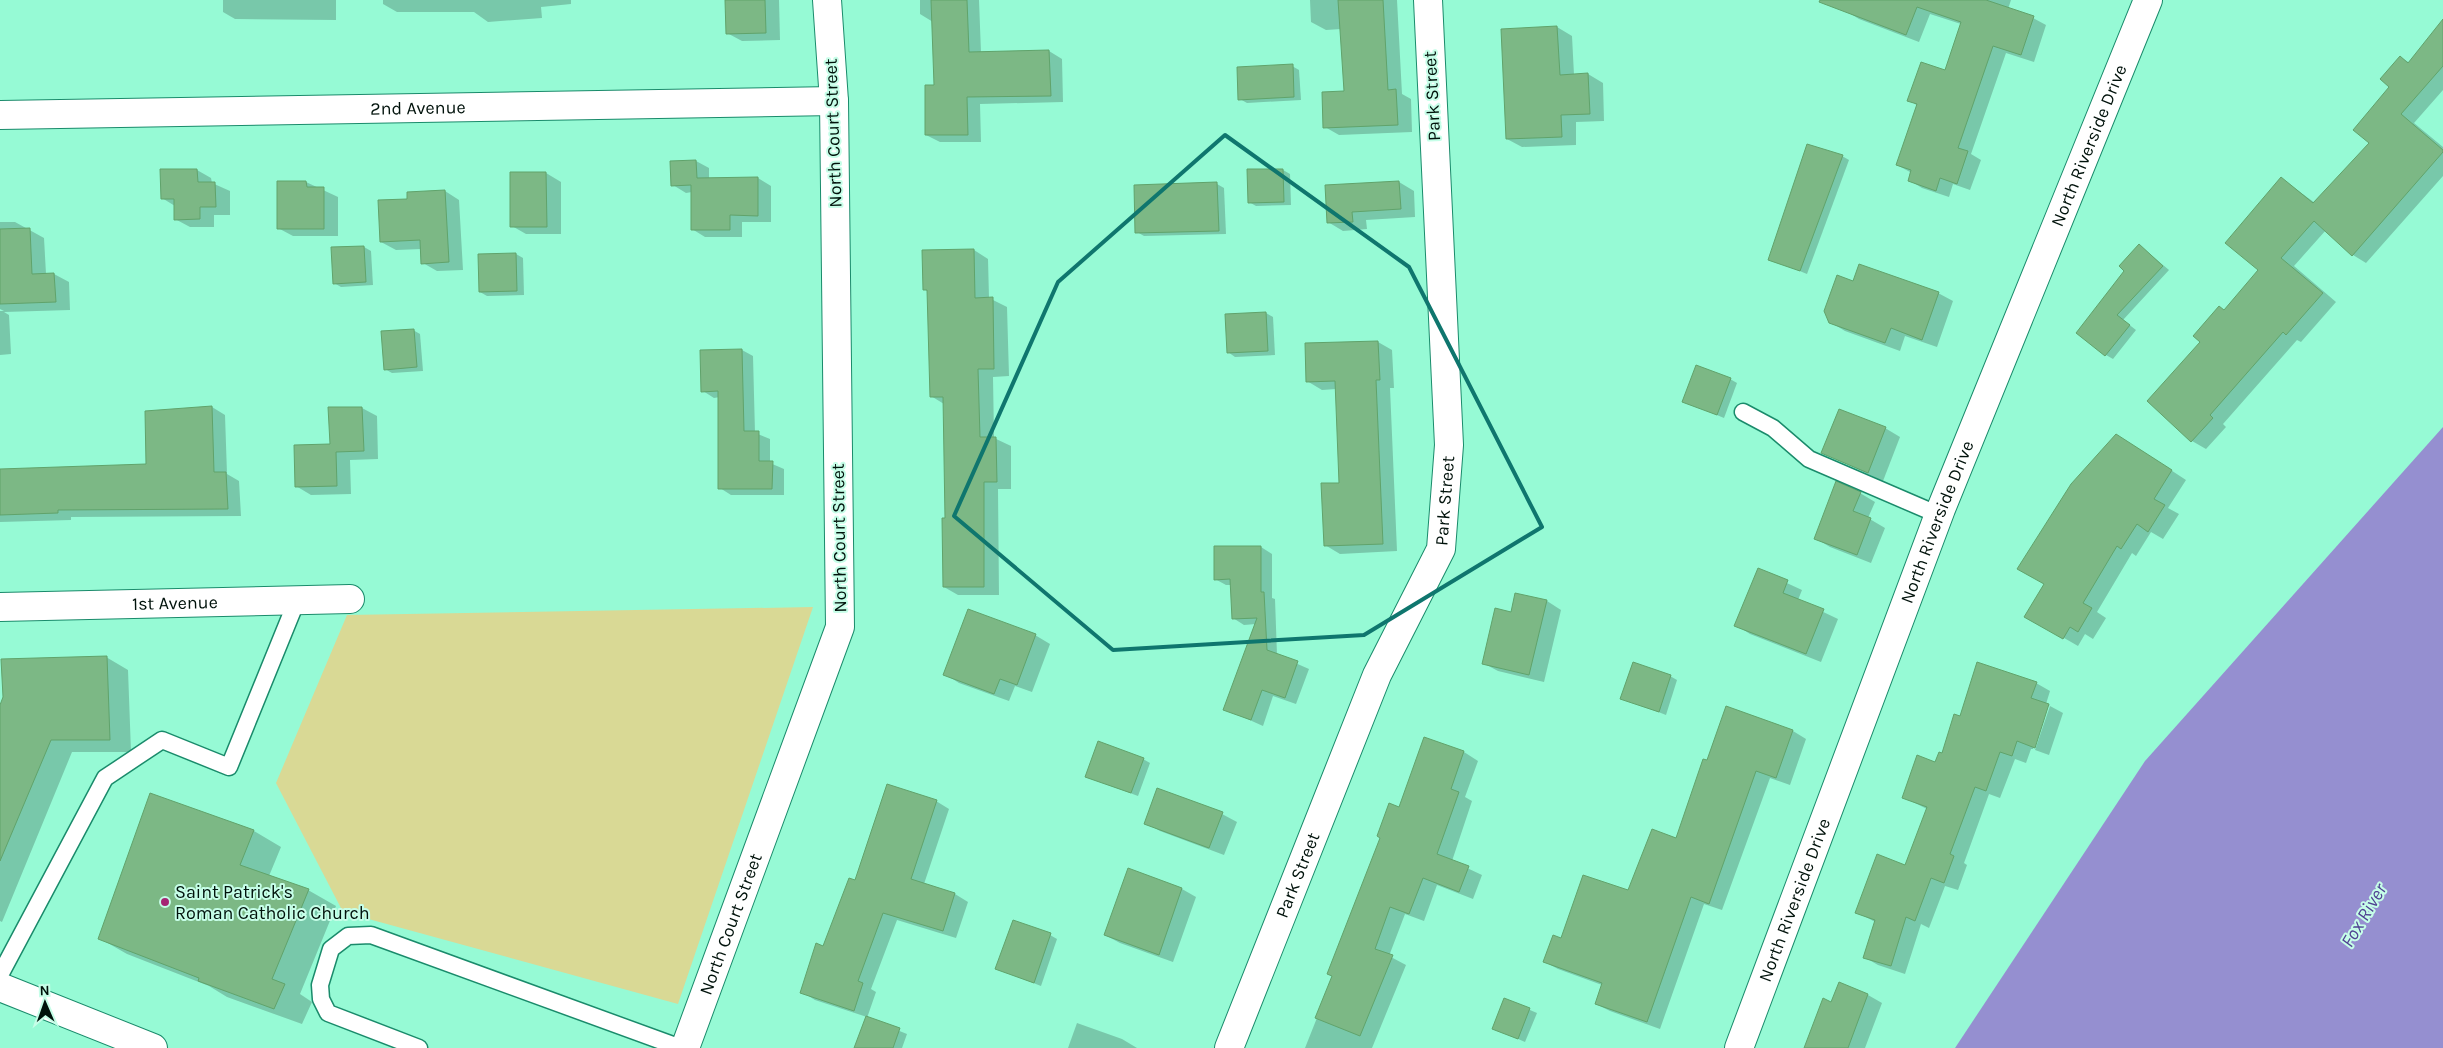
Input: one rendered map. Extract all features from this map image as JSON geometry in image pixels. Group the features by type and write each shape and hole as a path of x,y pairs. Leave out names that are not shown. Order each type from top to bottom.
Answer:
{"street":[{"name":"North Court Street","path":"683,1048 840,627 834,101 827,0"},
{"name":"Park Street","path":"1228,1048 1377,675 1441,549 1449,445 1428,0"},
{"name":"North Riverside Drive","path":"1739,1048 1938,515 2148,0"},
{"name":"2nd Avenue","path":"0,115 834,101"},
{"name":"1st Avenue","path":"0,607 350,599"},
{"path":"0,986 153,1048"}],"lane":[{"path":"1743,412 1773,428 1809,459 1938,515"},
{"path":"0,976 105,778 162,740 230,768 297,600"},
{"path":"420,1048 328,1013 320,999 320,985 331,949 348,936 371,935 683,1048"}],"highlighted area":[{"path":"1225,135 1409,267 1542,527 1364,635 1113,650 954,516 1058,282"}],"green space":[{"path":"813,607 678,1004 343,912 276,783 347,615"}],"water":[{"name":"Fox River","path":"2443,427 2443,1048 1955,1048 2145,761"}],"building":[{"path":"725,0 765,0 766,33 726,34"},
{"path":"931,0 967,0 969,52 1049,50 1051,96 967,97 968,135 925,135 925,85 934,85"},
{"path":"1338,0 1383,0 1388,90 1396,89 1398,125 1323,128 1322,92 1344,91"},
{"path":"1820,0 1986,0 2034,16 2021,55 1993,46 1958,148 1968,151 1957,184 1940,178 1936,191 1908,181 1911,170 1896,165 1917,104 1907,101 1921,62 1945,70 1961,22 1917,7 1906,35 1819,2"},
{"path":"2443,19 2443,66 2401,114 2443,152 2352,256 2314,221 2281,258 2323,293 2286,335 2283,332 2210,415 2213,418 2191,442 2147,401 2200,342 2193,336 2219,306 2224,310 2258,270 2225,243 2281,177 2313,203 2369,143 2353,130 2389,87 2380,79 2400,56 2408,63"},
{"path":"1557,26 1560,75 1588,73 1590,114 1561,115 1562,137 1506,139 1501,29"},
{"path":"1293,64 1294,97 1238,100 1237,67"},
{"path":"1807,144 1843,155 1800,271 1768,260"},
{"path":"696,160 697,178 758,177 758,216 730,215 730,230 691,230 691,185 671,186 670,161"},
{"path":"160,169 197,169 198,182 215,182 216,207 200,207 200,219 174,220 174,199 161,199"},
{"path":"1247,169 1283,169 1284,202 1248,203"},
{"path":"510,172 546,172 547,227 510,227"},
{"path":"277,181 306,181 307,187 324,187 324,229 277,229"},
{"path":"1399,181 1401,209 1352,212 1353,222 1327,223 1325,185"},
{"path":"1217,182 1219,231 1135,233 1134,185"},
{"path":"445,190 449,262 421,264 420,240 380,242 378,200 407,199 407,192"},
{"path":"30,228 32,274 54,273 56,302 0,304 0,229"},
{"path":"2139,244 2163,266 2117,315 2130,325 2105,356 2076,333 2124,271 2119,266"},
{"path":"364,246 366,282 333,284 331,247"},
{"path":"974,249 975,298 993,297 994,369 978,369 980,437 996,437 997,482 984,482 984,587 943,587 942,518 945,518 943,397 930,397 927,290 923,290 922,250"},
{"path":"516,253 517,291 479,292 478,254"},
{"path":"1859,264 1939,292 1922,340 1891,328 1885,343 1829,323 1824,311 1837,275 1853,281"},
{"path":"1266,312 1268,351 1227,353 1225,314"},
{"path":"414,329 417,367 384,370 381,331"},
{"path":"1378,341 1380,380 1376,380 1383,544 1324,546 1321,483 1339,483 1335,381 1306,382 1305,343"},
{"path":"742,349 744,431 759,431 759,461 773,461 772,489 718,489 718,391 701,392 700,350"},
{"path":"1696,365 1731,378 1717,415 1682,402"},
{"path":"212,406 214,472 226,472 228,509 58,510 58,513 0,515 0,469 146,464 145,411"},
{"path":"328,407 362,407 364,451 336,452 337,486 295,487 294,445 330,444"},
{"path":"1839,409 1886,427 1868,473 1821,453"},
{"path":"2116,434 2172,470 2154,499 2165,505 2148,532 2137,524 2121,549 2117,546 2083,603 2092,608 2078,632 2070,627 2063,639 2024,617 2044,584 2017,569 2071,484"},
{"path":"1836,481 1861,492 1853,511 1871,518 1857,555 1814,539"},
{"path":"1214,546 1261,546 1261,592 1264,592 1267,650 1298,661 1285,698 1262,690 1251,720 1223,710 1257,618 1232,619 1230,579 1214,580"},
{"path":"1758,568 1788,580 1783,593 1824,609 1806,654 1734,626"},
{"path":"1515,593 1547,600 1529,675 1482,664 1495,608 1511,612"},
{"path":"968,609 1036,634 1017,685 1000,679 994,694 943,675"},
{"path":"107,656 110,740 51,740 0,861 0,705 3,697 1,659"},
{"path":"1633,662 1671,675 1659,712 1620,699"},
{"path":"1977,662 2037,682 2031,698 2049,704 2035,748 2017,741 2012,756 2000,752 1986,791 1975,787 1950,854 1954,856 1944,883 1931,878 1915,921 1906,917 1891,966 1863,958 1875,920 1855,913 1877,854 1905,865 1927,807 1902,798 1917,755 1935,762 1939,752 1942,753 1954,714 1960,716"},
{"path":"1726,706 1793,730 1776,778 1756,771 1709,904 1691,897 1647,1022 1595,1004 1602,983 1543,962 1553,935 1561,938 1583,875 1628,890 1652,829 1676,838 1703,759 1707,760"},
{"path":"1424,737 1464,751 1451,789 1459,792 1437,854 1469,866 1459,892 1423,878 1409,914 1390,907 1375,949 1393,955 1360,1036 1315,1018 1332,976 1327,974 1380,838 1377,836 1389,803 1399,807"},
{"path":"1098,741 1144,758 1131,793 1085,777"},
{"path":"887,784 937,800 911,879 955,893 943,931 883,913 858,981 863,983 854,1011 800,993 816,943 823,946 849,878 855,880"},
{"path":"1157,788 1223,812 1209,848 1144,824"},
{"path":"150,793 254,830 240,865 309,889 272,979 285,984 274,1009 198,981 199,978 98,939"},
{"path":"1128,868 1182,888 1159,955 1104,935"},
{"path":"1013,920 1051,933 1034,983 995,969"},
{"path":"1839,982 1868,994 1848,1048 1804,1048 1823,998 1831,1002"},
{"path":"1504,998 1530,1008 1518,1039 1492,1029"},
{"path":"866,1016 900,1028 893,1048 854,1048"}],"place":[{"name":"Saint Patrick's Roman Catholic Church","path":"165,902"}]}
